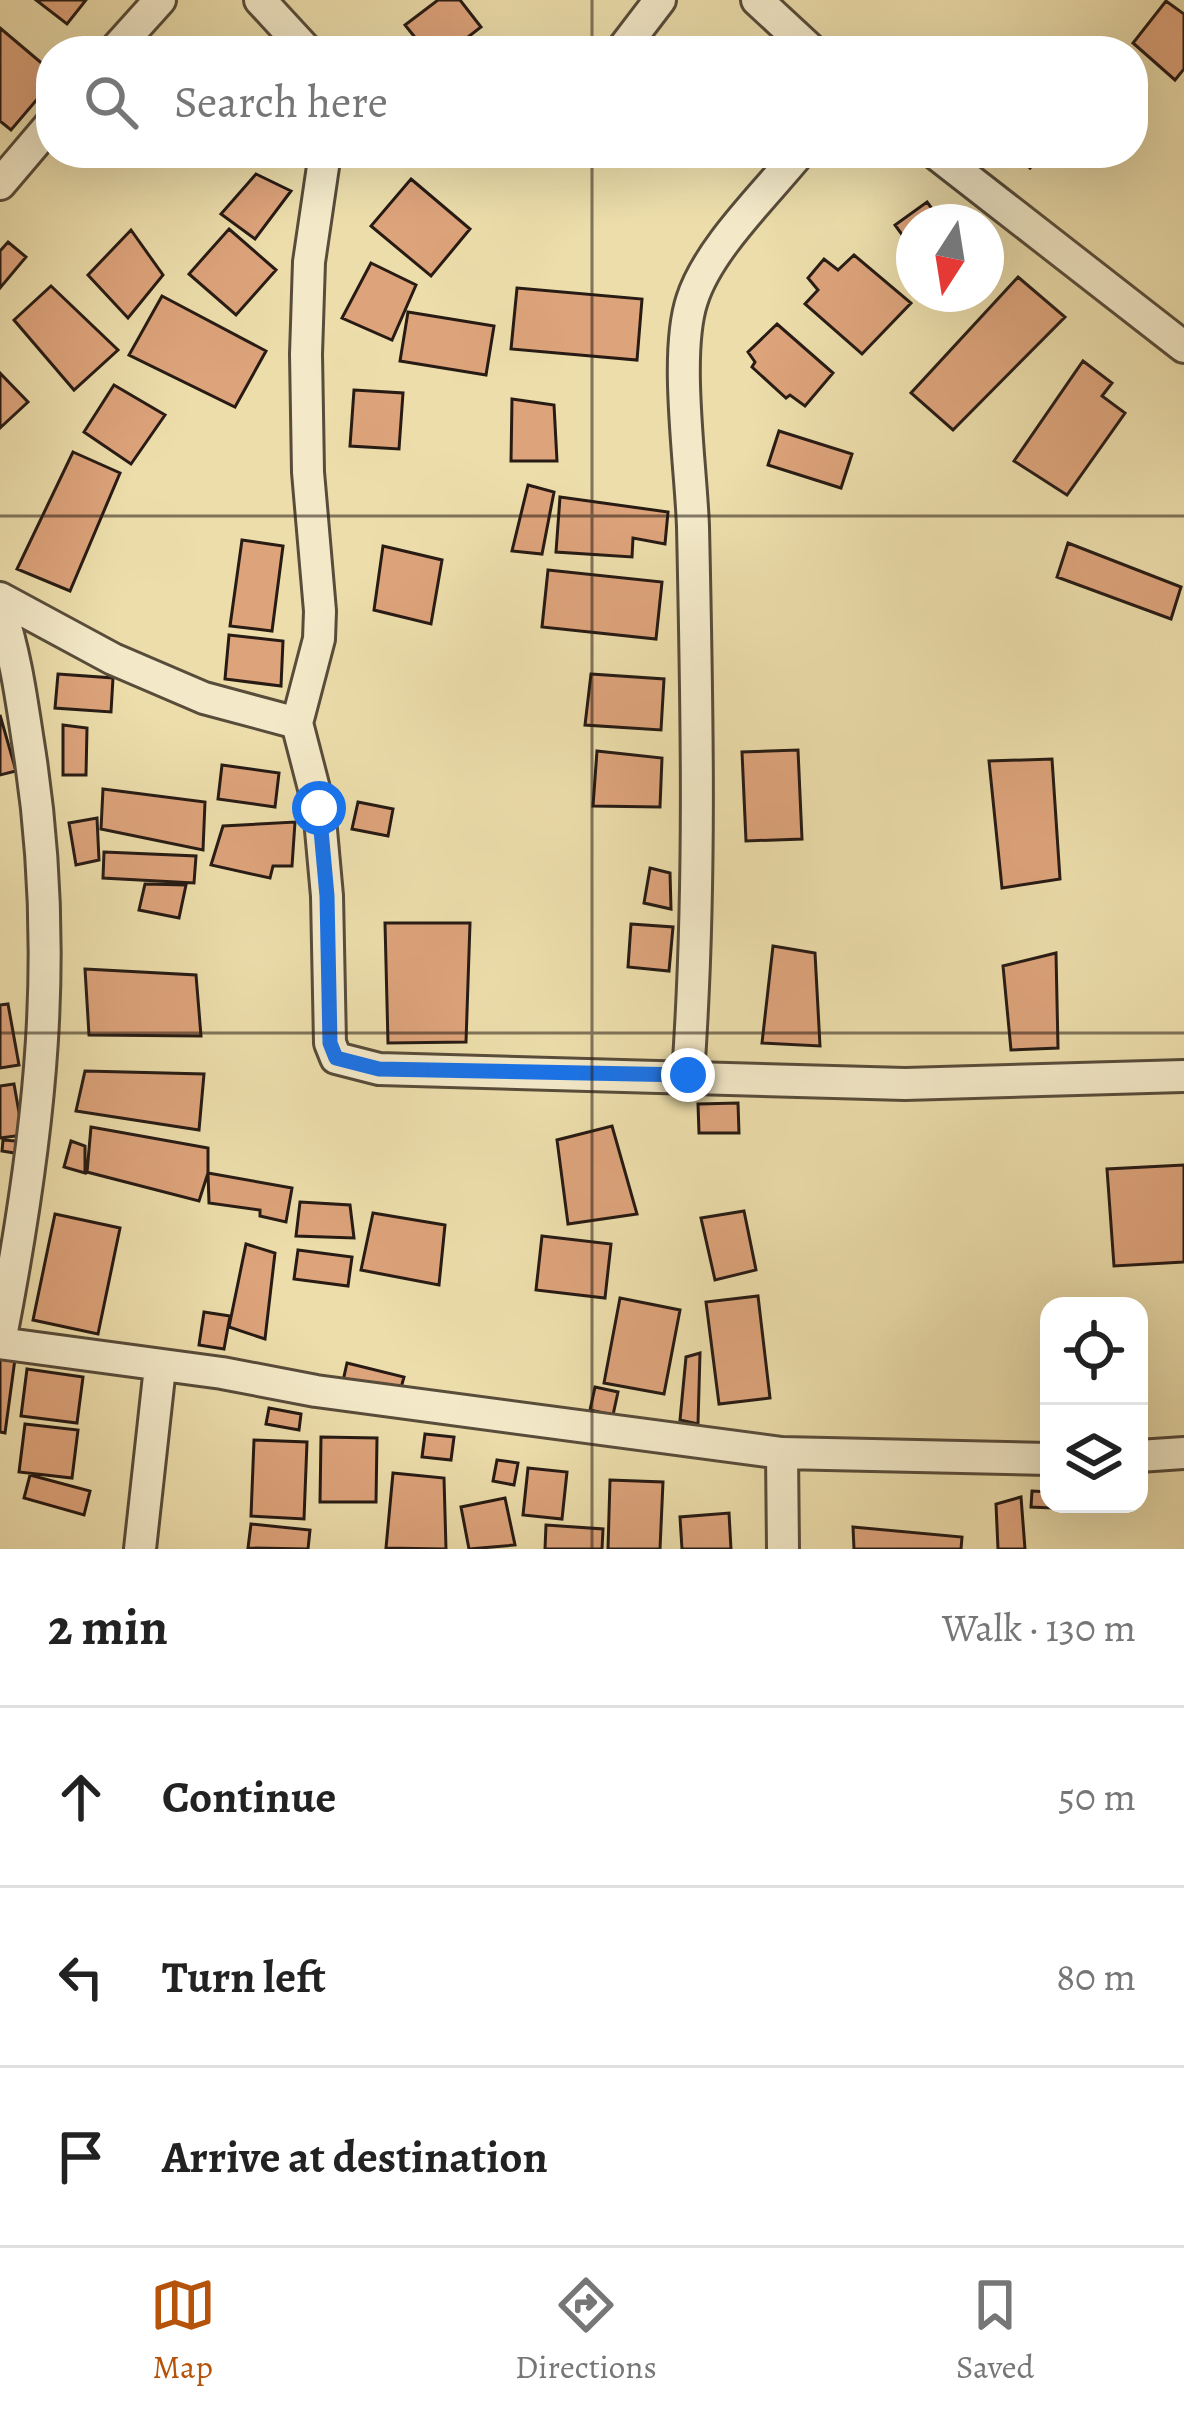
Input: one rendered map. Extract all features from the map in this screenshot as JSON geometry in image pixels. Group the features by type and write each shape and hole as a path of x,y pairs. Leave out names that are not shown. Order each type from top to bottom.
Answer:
{"street":[{"path":"127,36 160,0"},
{"path":"260,0 293,36"},
{"path":"632,36 660,0"},
{"path":"757,0 796,36"},
{"path":"0,184 36,142"},
{"path":"324,168 309,262 307,354 308,472 319,639 297,723 319,808 327,896 330,1043 336,1058 379,1069 905,1084 1184,1076"},
{"path":"688,1075 698,886 698,761 692,466 683,339 692,298 712,260 787,168"},
{"path":"953,168 1184,346"},
{"path":"0,603 204,698 297,723"},
{"path":"0,603 13,647 40,812 47,941 44,1036 29,1192 0,1343 782,1453 1040,1459"},
{"path":"140,1549 160,1367"},
{"path":"782,1453 783,1549"},
{"path":"1148,1455 1184,1453"}],"building":[{"path":"36,0 86,0 67,24"},
{"path":"438,0 460,0 481,27 469,36 414,36 405,25"},
{"path":"1166,1 1184,14 1184,69 1175,80 1148,56 1148,36 1138,36"},
{"path":"0,28 36,58 36,101 11,130 0,121"},
{"path":"256,174 291,191 255,239 221,214"},
{"path":"411,179 470,229 431,276 371,226"},
{"path":"229,229 276,270 236,315 189,274"},
{"path":"131,230 163,275 128,318 88,275"},
{"path":"8,242 26,257 0,288 0,251"},
{"path":"854,255 896,290 896,312 902,312 862,354 805,304 818,290 808,278 824,259 838,270"},
{"path":"371,263 416,285 392,340 342,318"},
{"path":"1018,277 1065,317 953,430 911,393 986,312 1004,312 1004,292"},
{"path":"51,286 118,350 74,390 14,320"},
{"path":"517,288 642,299 637,360 511,349"},
{"path":"162,296 266,351 235,407 129,355"},
{"path":"408,312 494,326 486,375 400,361"},
{"path":"777,324 833,373 805,406 790,395 786,398 752,367 755,362 748,352"},
{"path":"1083,361 1112,383 1102,396 1125,413 1067,495 1014,461"},
{"path":"0,373 28,402 0,428"},
{"path":"114,385 165,415 131,464 84,432"},
{"path":"354,390 403,393 399,449 350,446"},
{"path":"512,399 554,405 557,461 511,461"},
{"path":"779,431 852,454 841,488 768,465"},
{"path":"73,452 120,473 70,591 17,569"},
{"path":"528,485 554,492 542,554 512,551"},
{"path":"560,497 668,512 665,544 633,538 632,557 556,552"},
{"path":"242,540 283,546 272,631 230,626"},
{"path":"1068,543 1181,587 1171,619 1057,577"},
{"path":"383,546 442,560 431,624 374,610"},
{"path":"548,570 662,582 656,639 542,627"},
{"path":"229,635 283,641 281,686 225,679"},
{"path":"58,674 113,678 111,712 55,708"},
{"path":"591,674 664,679 661,730 585,725"},
{"path":"0,715 16,771 0,775"},
{"path":"63,725 87,728 86,775 63,775"},
{"path":"798,750 802,839 746,841 742,752"},
{"path":"597,751 662,758 660,807 593,806"},
{"path":"1052,759 1060,879 1002,888 989,761"},
{"path":"222,765 279,773 275,807 218,799"},
{"path":"103,789 205,802 203,850 101,829"},
{"path":"358,802 393,809 388,836 352,829"},
{"path":"97,818 99,860 76,865 69,823"},
{"path":"295,822 292,866 273,866 270,878 211,865 223,826"},
{"path":"104,852 196,856 194,883 103,878"},
{"path":"650,868 670,873 671,909 644,903"},
{"path":"145,884 186,885 179,918 139,910"},
{"path":"385,923 470,923 466,1042 388,1043"},
{"path":"631,924 673,927 669,971 628,967"},
{"path":"773,946 815,953 820,1046 762,1043"},
{"path":"1056,953 1058,1048 1011,1050 1003,966"},
{"path":"85,969 196,975 201,1036 89,1035"},
{"path":"8,1004 19,1065 0,1068 0,1005"},
{"path":"85,1071 204,1074 199,1130 76,1111"},
{"path":"14,1084 23,1135 0,1138 0,1086"},
{"path":"738,1103 739,1133 699,1133 698,1104"},
{"path":"612,1126 637,1214 568,1224 557,1140"},
{"path":"91,1127 208,1148 208,1173 199,1201 87,1172"},
{"path":"3,1140 29,1142 27,1155 2,1151"},
{"path":"71,1141 85,1146 85,1173 64,1167"},
{"path":"1184,1165 1184,1262 1114,1266 1107,1169"},
{"path":"208,1173 292,1188 286,1222 260,1216 260,1210 209,1203"},
{"path":"300,1202 350,1205 354,1238 296,1236"},
{"path":"744,1211 756,1270 715,1280 701,1218"},
{"path":"373,1213 445,1225 439,1285 361,1270"},
{"path":"55,1214 120,1228 98,1334 33,1320"},
{"path":"542,1236 611,1244 605,1298 536,1290"},
{"path":"246,1244 275,1253 265,1339 229,1327"},
{"path":"298,1250 352,1257 348,1286 294,1279"},
{"path":"758,1296 770,1398 719,1404 706,1302"},
{"path":"620,1298 680,1310 664,1394 604,1383"},
{"path":"204,1312 230,1316 224,1349 199,1345"},
{"path":"700,1353 698,1424 680,1420 686,1357"},
{"path":"0,1357 15,1359 5,1433 0,1432"},
{"path":"347,1363 404,1377 399,1395 343,1381"},
{"path":"27,1369 83,1377 77,1423 21,1416"},
{"path":"595,1387 618,1392 613,1415 590,1410"},
{"path":"269,1408 301,1414 299,1430 266,1424"},
{"path":"25,1424 78,1430 72,1478 19,1472"},
{"path":"425,1434 454,1437 451,1460 422,1457"},
{"path":"321,1437 377,1438 376,1502 320,1502"},
{"path":"254,1440 307,1442 304,1519 251,1516"},
{"path":"497,1460 518,1463 514,1485 493,1481"},
{"path":"528,1468 567,1472 562,1519 523,1515"},
{"path":"393,1473 444,1478 446,1549 386,1548"},
{"path":"30,1475 90,1491 84,1515 24,1498"},
{"path":"610,1480 663,1482 660,1549 608,1549"},
{"path":"1032,1491 1040,1491 1040,1507 1031,1507"},
{"path":"1021,1497 1025,1549 998,1549 996,1504"},
{"path":"505,1498 515,1545 469,1549 461,1507"},
{"path":"729,1513 731,1549 682,1549 680,1517"},
{"path":"251,1524 310,1530 308,1549 248,1548"},
{"path":"546,1525 603,1529 602,1549 545,1549"},
{"path":"853,1527 962,1537 961,1549 854,1549"}],"route":[{"path":"319,808 327,896 330,1043 336,1058 379,1069 688,1075"}]}
